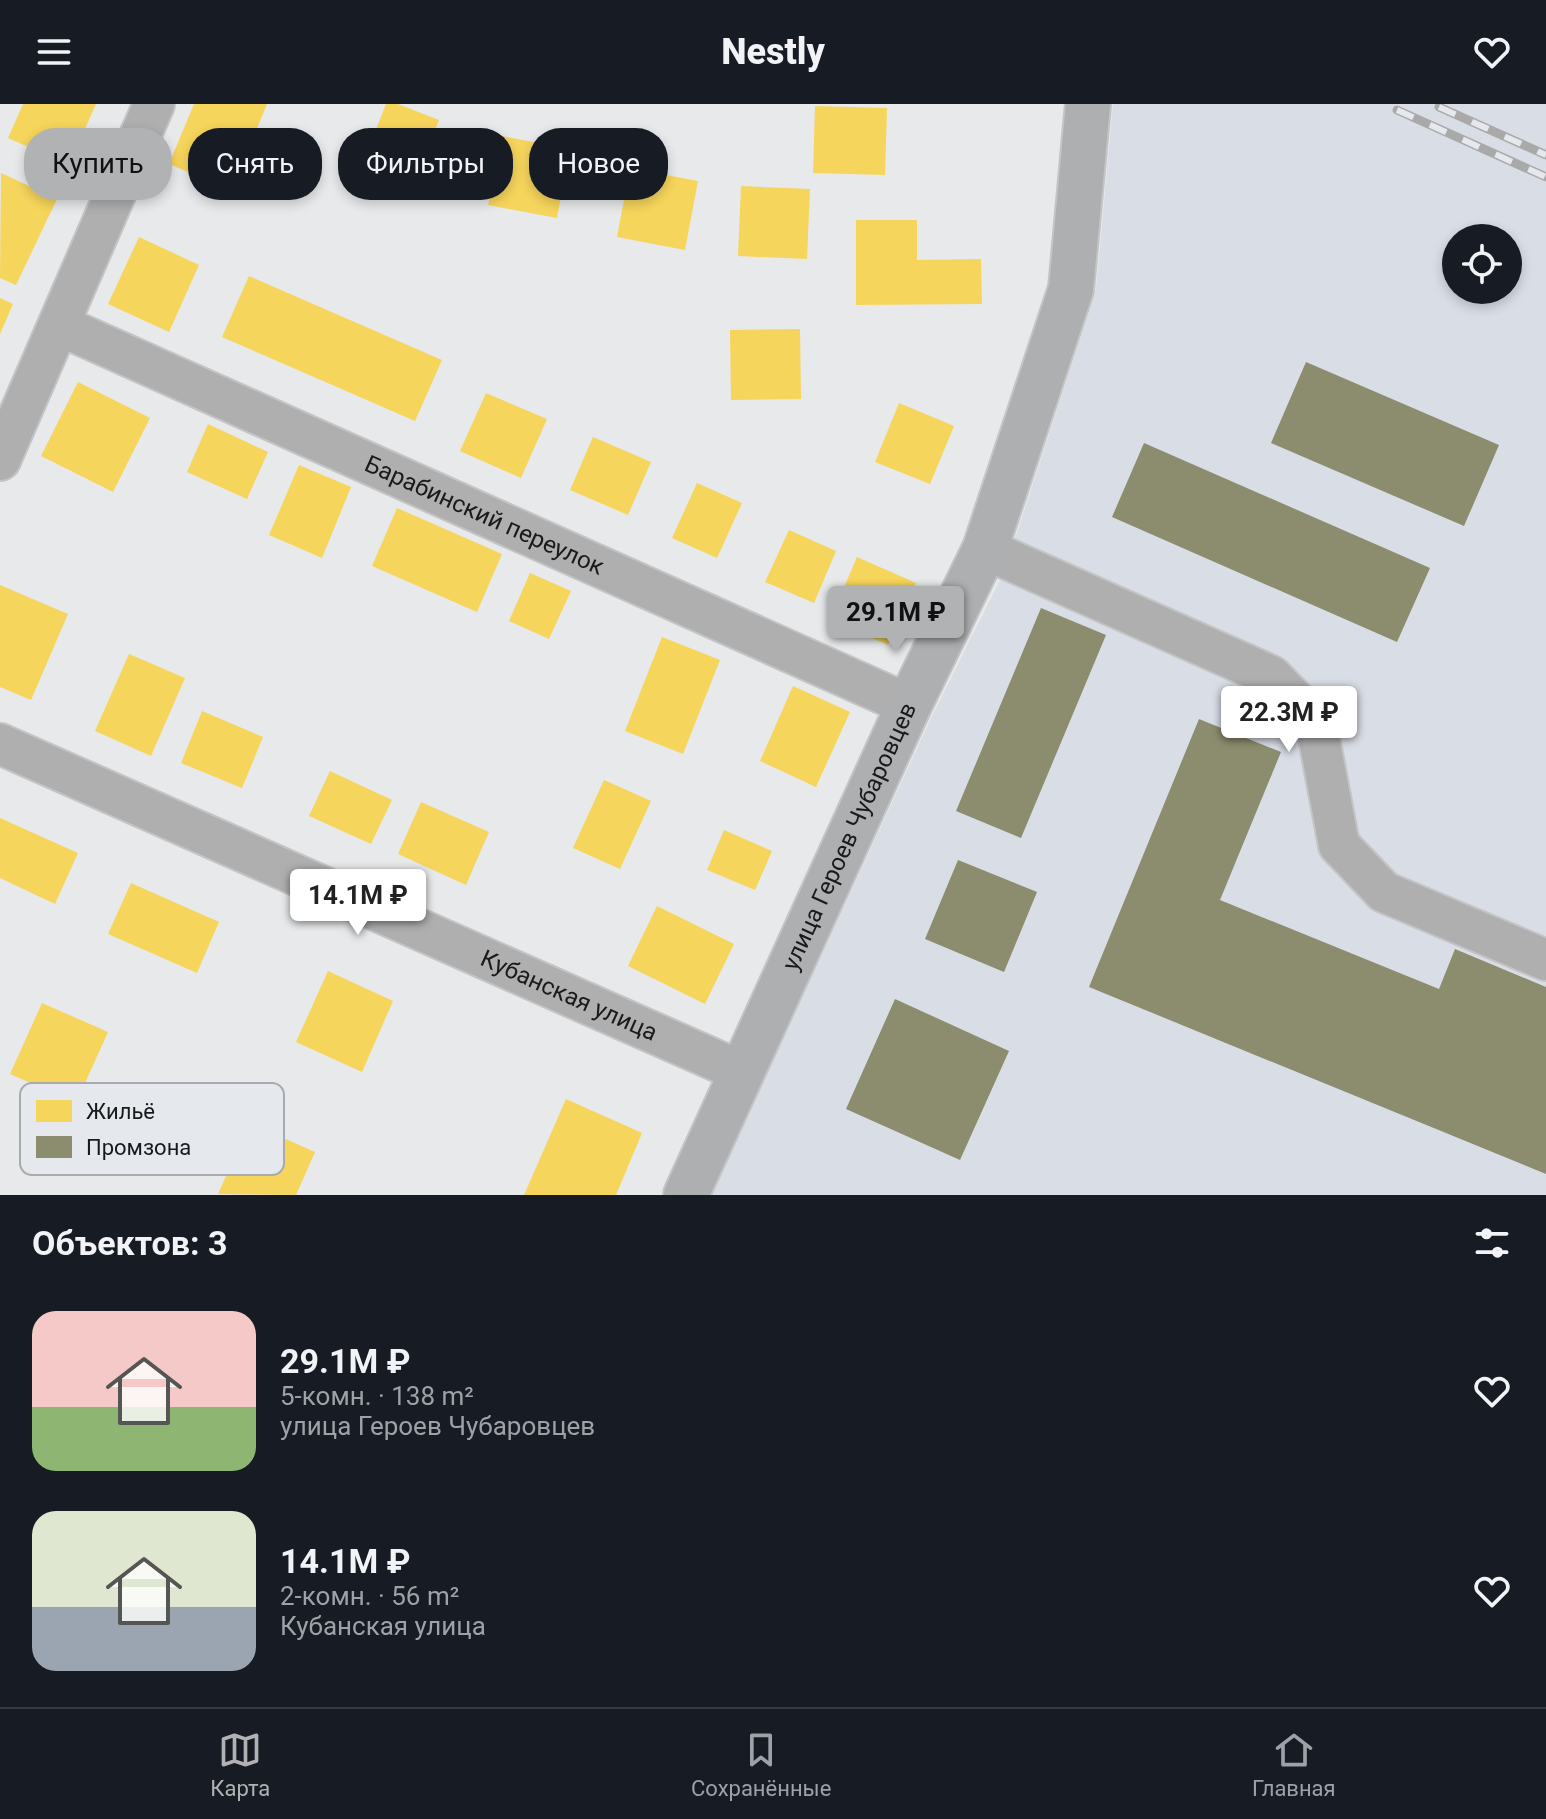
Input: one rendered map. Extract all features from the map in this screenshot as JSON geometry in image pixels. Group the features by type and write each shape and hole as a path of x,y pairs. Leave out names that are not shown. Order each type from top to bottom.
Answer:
{"street":[{"path":"0,460 154,104"},
{"name":"улица Героев Чубаровцев","path":"686,1195 909,705 985,549 1071,289 1088,104"},
{"name":"Барабинский переулок","path":"59,325 909,705"},
{"path":"985,549 1271,676 1316,722 1339,845 1384,892 1546,960"},
{"name":"Кубанская улица","path":"0,744 742,1072"}],"shaded area":[{"path":"1113,104 1546,104 1546,1195 711,1195 931,718 1005,570 1096,289"}],"building: Жильё":[{"path":"23,104 96,104 85,128 24,128 24,145 8,138"},
{"path":"194,104 267,104 257,128 188,128 188,172 172,165 172,157"},
{"path":"386,104 398,104 439,120 436,128 376,128"},
{"path":"815,106 887,108 885,175 813,173"},
{"path":"513,138 529,141 529,200 560,200 557,218 488,205 489,200 513,200"},
{"path":"1,173 24,184 24,200 57,200 16,285 0,278"},
{"path":"668,175 698,181 685,250 617,237 624,200 668,200"},
{"path":"741,186 810,189 807,259 738,256"},
{"path":"856,220 917,220 917,260 981,259 982,304 856,305"},
{"path":"139,237 199,265 169,332 108,304"},
{"path":"249,276 442,360 415,421 222,337"},
{"path":"0,298 13,304 0,334"},
{"path":"800,329 801,399 731,400 730,330"},
{"path":"78,382 150,418 113,492 41,456"},
{"path":"486,393 547,419 521,478 460,451"},
{"path":"899,403 954,426 930,484 875,462"},
{"path":"208,424 268,452 247,499 187,472"},
{"path":"593,437 651,462 628,515 570,490"},
{"path":"299,465 351,487 322,558 269,535"},
{"path":"697,483 742,503 717,558 672,538"},
{"path":"397,508 502,554 477,612 372,566"},
{"path":"789,530 836,551 814,603 765,582"},
{"path":"857,557 916,583 888,645 830,620"},
{"path":"530,573 571,591 549,639 509,621"},
{"path":"0,585 68,614 31,700 0,687"},
{"path":"662,637 720,660 683,754 625,731"},
{"path":"129,654 185,678 151,756 95,731"},
{"path":"793,686 850,712 816,787 760,761"},
{"path":"202,711 263,737 242,788 181,763"},
{"path":"330,771 392,800 371,844 309,816"},
{"path":"604,780 651,801 620,869 573,848"},
{"path":"421,802 489,832 466,885 398,854"},
{"path":"0,818 78,853 55,904 0,878"},
{"path":"724,830 772,851 755,890 707,870"},
{"path":"131,883 219,922 197,973 108,934"},
{"path":"657,906 734,944 705,1004 628,966"},
{"path":"328,971 393,1001 362,1072 296,1042"},
{"path":"42,1003 108,1032 85,1083 30,1083 10,1074"},
{"path":"566,1099 642,1133 616,1195 524,1195"},
{"path":"284,1138 315,1152 296,1195 218,1194 227,1175 284,1175"}],"building: Промзона":[{"path":"1306,362 1499,445 1464,526 1271,443"},
{"path":"1144,443 1430,568 1397,642 1112,517"},
{"path":"1041,608 1106,635 1021,838 956,811"},
{"path":"1199,719 1281,752 1220,900 1439,989 1455,949 1546,987 1546,1174 1089,987"},
{"path":"958,860 1037,892 1004,972 925,939"},
{"path":"895,999 1009,1051 960,1160 846,1109"}],"railway":[{"path":"1439,107 1546,155"},
{"path":"1397,110 1546,177"}]}
